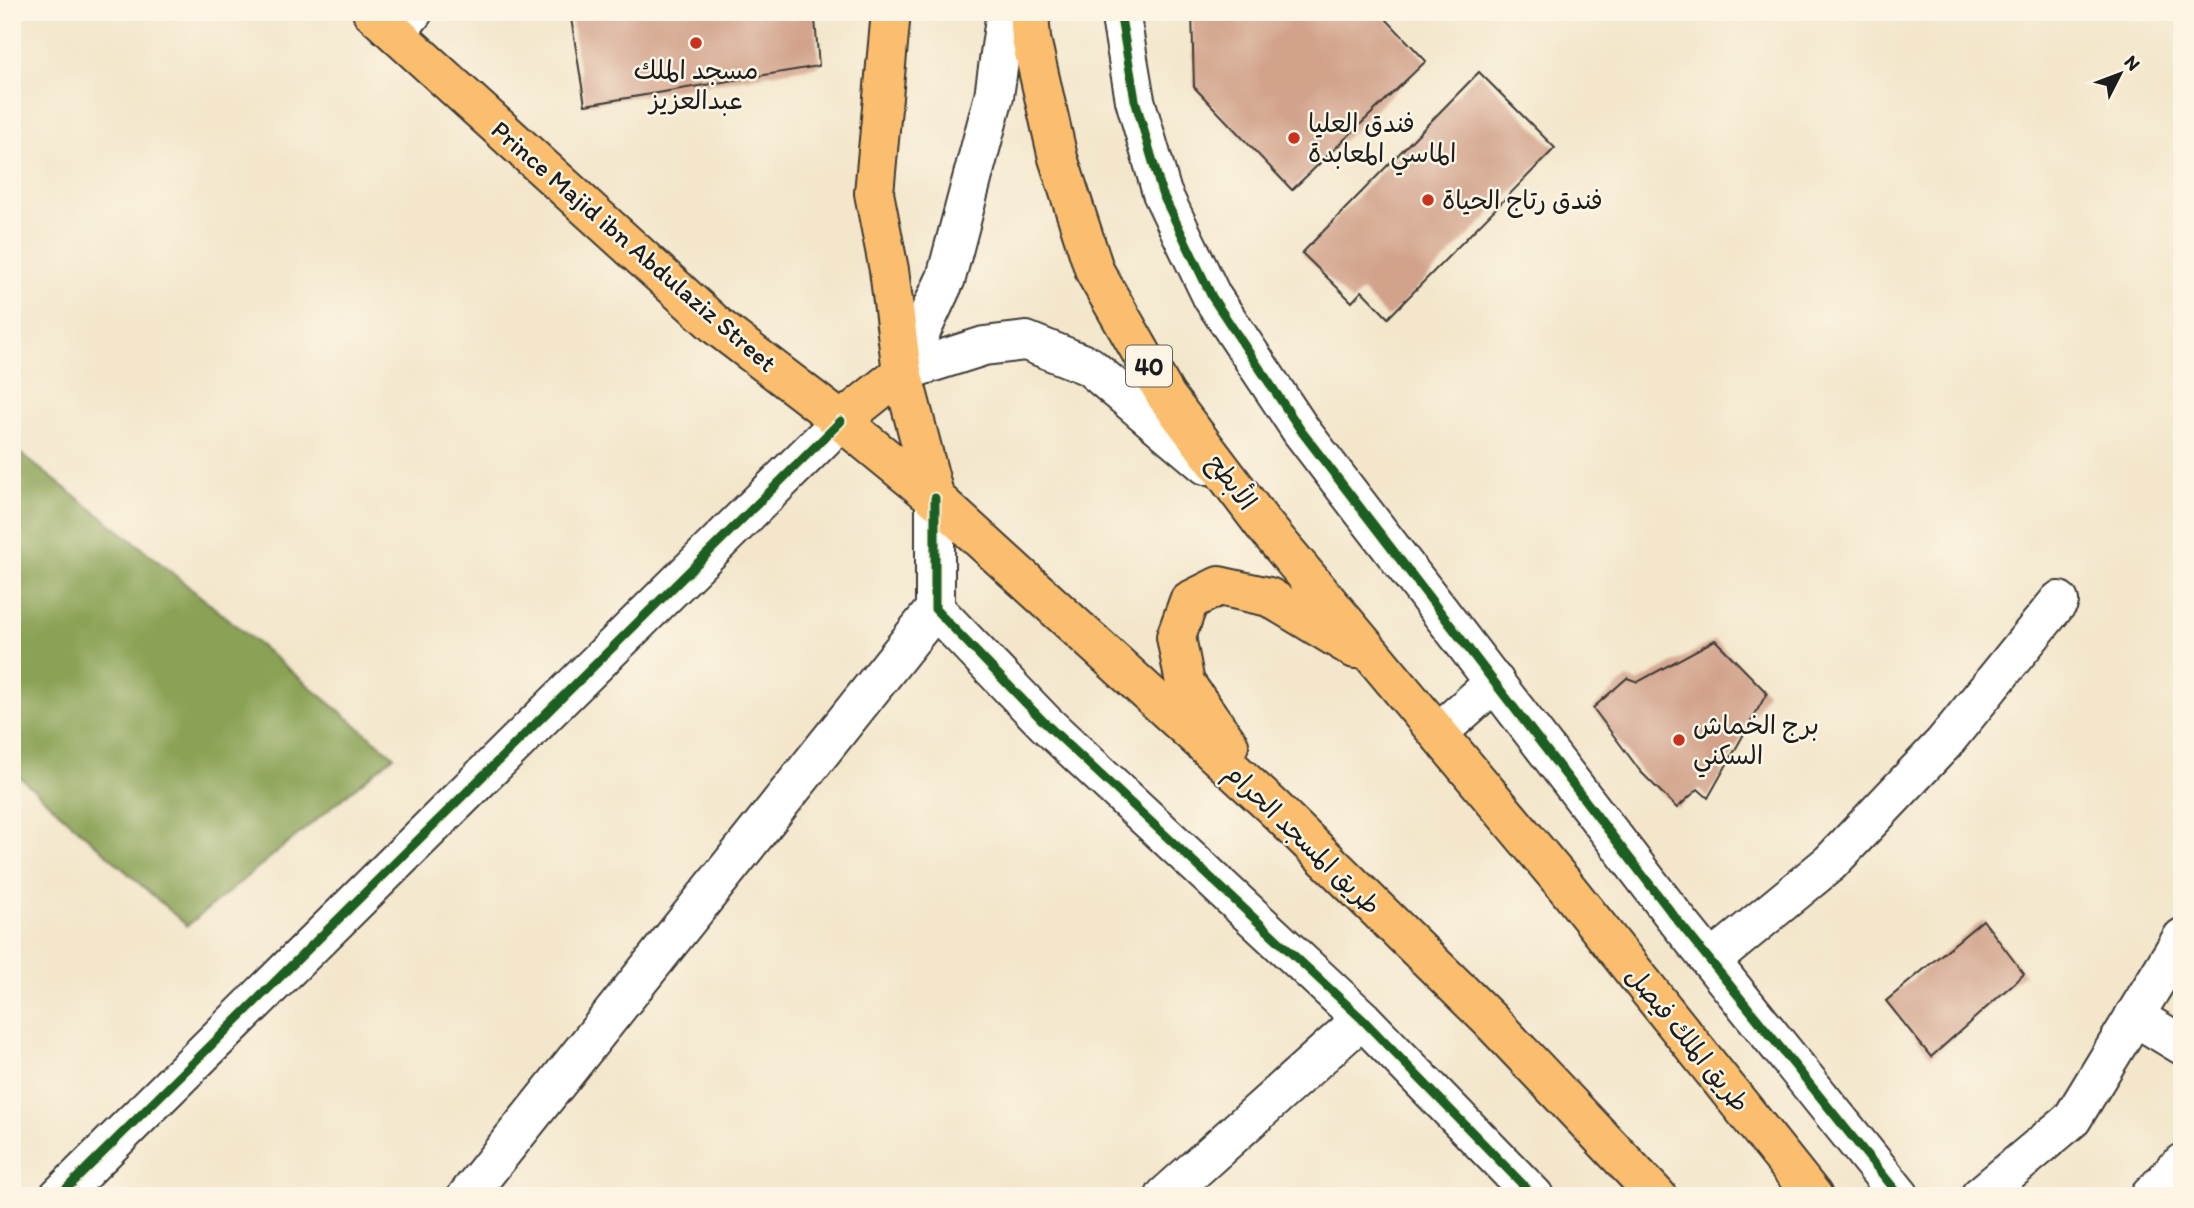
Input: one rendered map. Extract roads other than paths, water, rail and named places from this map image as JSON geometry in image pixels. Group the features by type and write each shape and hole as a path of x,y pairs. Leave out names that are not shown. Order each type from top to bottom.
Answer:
{"main road":[{"path":"891,12 874,193 889,270 902,372 934,498"},
{"name":"الأبطح","path":"1028,12 1031,39 1058,158 1095,272 1166,396 1247,502 1563,883"},
{"name":"Prince Majid ibn Abdulaziz Street","path":"394,19 717,326 841,421 934,498"},
{"path":"841,421 902,372"},
{"name":"طريق المسجد الحرام","path":"934,498 1273,807 1490,1020 1657,1196"},
{"path":"1273,807 1185,683 1176,637 1189,601 1219,586 1269,597 1381,664"},
{"name":"طريق الملك فيصل","path":"1563,883 1812,1196"}],"street":[{"path":"902,372 946,278 960,232 994,96 1006,12"},
{"path":"1120,12 1135,100 1162,193 1212,297 1302,432 1711,961 1900,1196"},
{"path":"902,372 984,346 1026,341 1089,366 1151,415 1247,502"},
{"path":"59,1196 841,421"},
{"path":"467,1196 935,609 934,498"},
{"path":"1711,961 1829,863 1944,743 2059,601"},
{"path":"935,609 1045,723 1362,1019 1534,1196"},
{"path":"1438,733 1495,682"},
{"path":"1980,1196 2072,1119 2182,938"},
{"path":"2134,1016 2182,1045"},
{"path":"1165,1196 1362,1019"},
{"path":"2150,1196 2182,1163"}],"place":[{"name":"مسجد الملك عبدالعزيز","path":"696,43"},
{"name":"فندق العليا الماسي المعابدة","path":"1294,138"},
{"name":"فندق رتاج الحياة","path":"1428,200"},
{"name":"برج الخماش السكني","path":"1679,740"}]}
